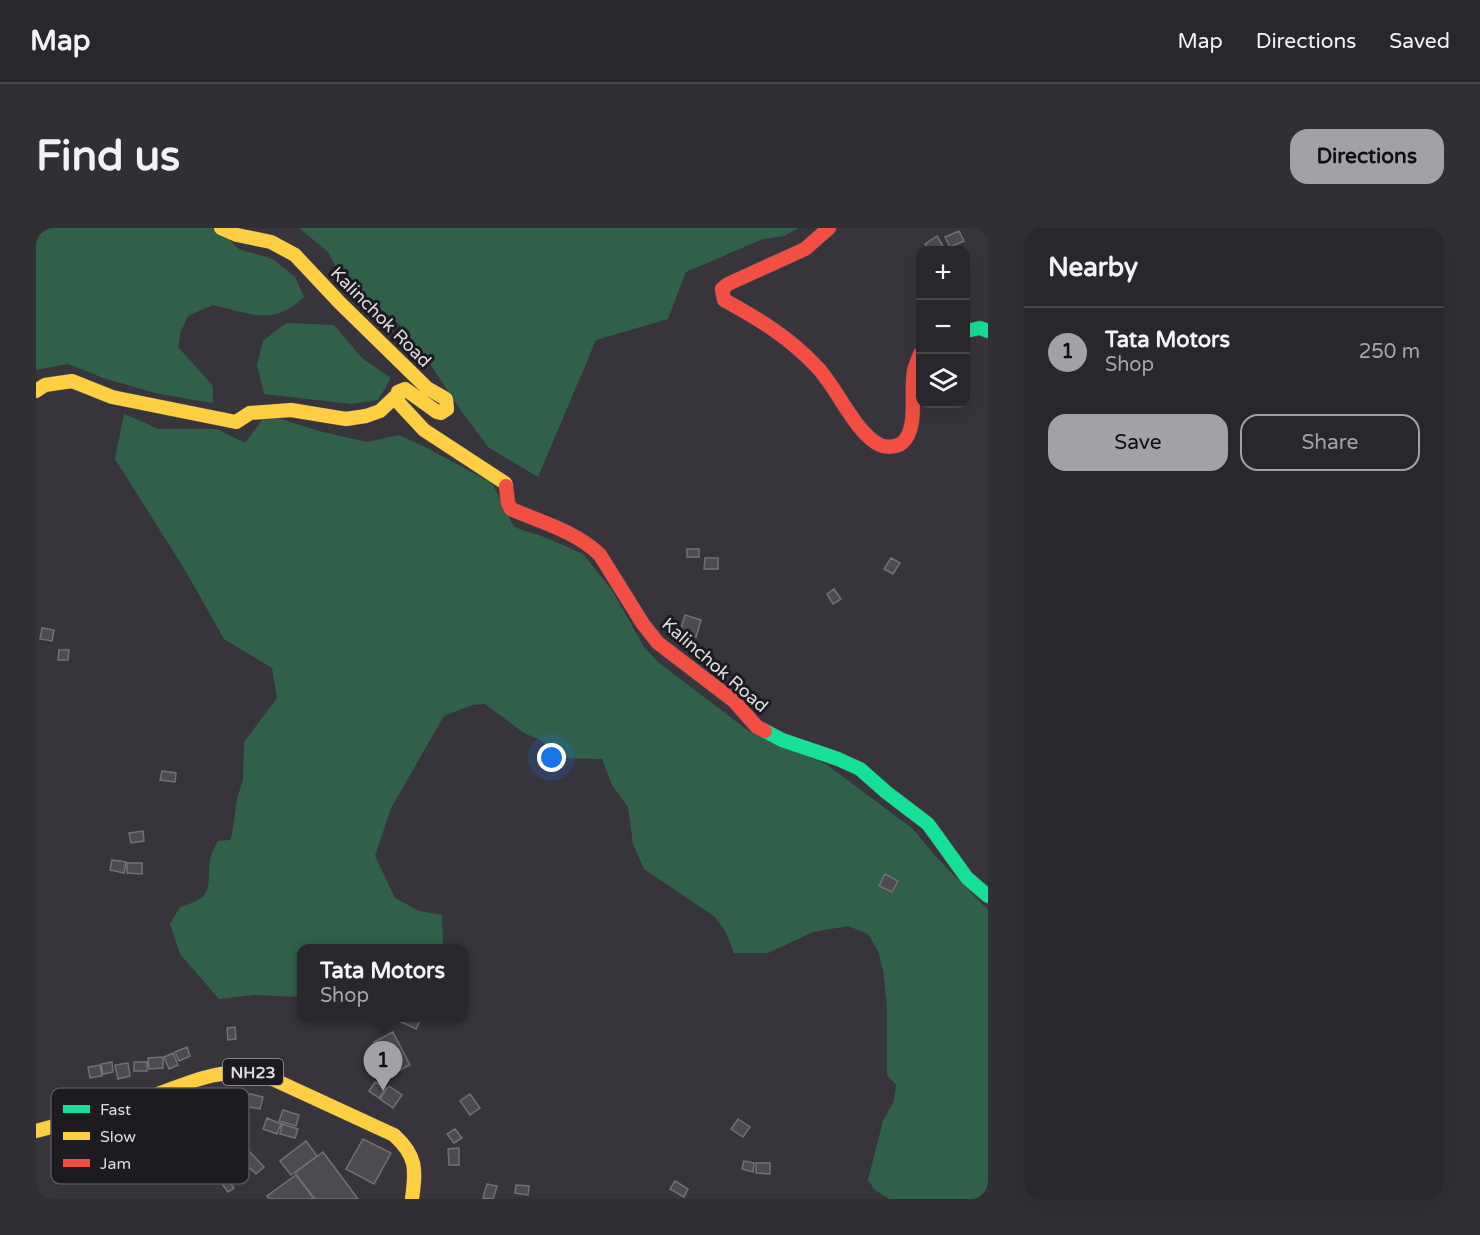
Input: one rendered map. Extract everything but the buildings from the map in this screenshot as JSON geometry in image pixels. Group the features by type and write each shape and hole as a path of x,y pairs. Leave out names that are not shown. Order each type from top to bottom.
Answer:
{"street":[{"name":"Kalinchok Road","path":"221,228 237,236 267,240 289,251 302,262 327,291 427,388 446,399 448,406 444,412 437,412 408,390 401,390 397,395 398,402 424,430 505,483 506,501 511,509 576,537 592,547 600,555 643,624 658,643 734,701 757,727 782,740 860,769 928,824 967,878 988,896"},
{"path":"829,228 805,249 728,284 723,288 724,300 761,320 789,340 834,387 857,426 881,446 892,447 902,443 911,430 916,366"},
{"path":"970,330 980,328 988,331"},
{"path":"36,391 45,385 72,381 112,397 236,422 250,413 281,411 346,419 366,416 380,411 397,395"},
{"name":"NH23","path":"174,1088 217,1072 252,1072 394,1135 407,1148 412,1158 414,1185 412,1199"},
{"name":"NH23","path":"36,1131 51,1127"}],"green space":[{"path":"36,228 216,228 239,249 273,259 295,277 304,297 282,312 271,315 249,314 213,305 188,316 181,331 178,347 213,386 213,403 159,394 106,379 68,364 36,370"},
{"path":"299,228 799,228 784,236 763,239 686,272 668,319 596,340 538,477 488,447 428,361 397,322 343,280 328,252"},
{"path":"286,323 334,325 362,358 391,378 378,400 351,404 264,394 257,365 263,341"},
{"path":"269,411 278,418 319,431 367,442 399,435 492,483 514,527 583,554 612,590 644,647 658,662 750,732 826,764 913,829 938,859 988,910 988,1199 889,1199 874,1189 868,1180 883,1121 894,1101 896,1085 887,1075 887,1005 883,970 878,951 868,934 848,926 813,932 768,953 734,953 726,932 715,917 644,869 633,844 628,807 612,785 602,759 560,758 540,740 524,733 485,704 472,705 444,716 391,808 375,856 395,898 419,911 442,915 443,944 297,944 297,997 255,995 219,999 180,954 170,924 180,907 204,896 207,891 213,850 218,841 230,840 243,779 244,742 277,698 272,668 224,639 185,570 115,459 124,414 159,429 217,429 245,443"}],"traffic: fast":[{"path":"970,330 980,328 988,331"},
{"path":"765,731 782,740 860,769 928,824 967,878 988,896"}],"traffic: slow":[{"path":"221,228 237,235 271,242 295,255 340,303 427,388 446,399 447,409 441,413 437,412 405,389 398,392 398,402 424,430 505,483 506,486"},
{"path":"36,391 45,385 72,381 112,397 236,422 250,413 291,410 346,419 366,416 380,411 397,395"},
{"path":"173,1088 194,1080 230,1073 266,1076 394,1135 407,1150 413,1164 412,1199"},
{"path":"36,1131 51,1127"}],"traffic: jam":[{"path":"829,228 805,249 728,284 722,289 724,300 774,330 807,357 825,376 863,431 882,446 897,445 907,437 912,419 913,379 916,365"},
{"path":"506,486 511,509 570,534 600,555 643,624 658,643 734,701 757,727 765,731"}],"place":[{"name":"Tata Motors","path":"383,1091"}]}
